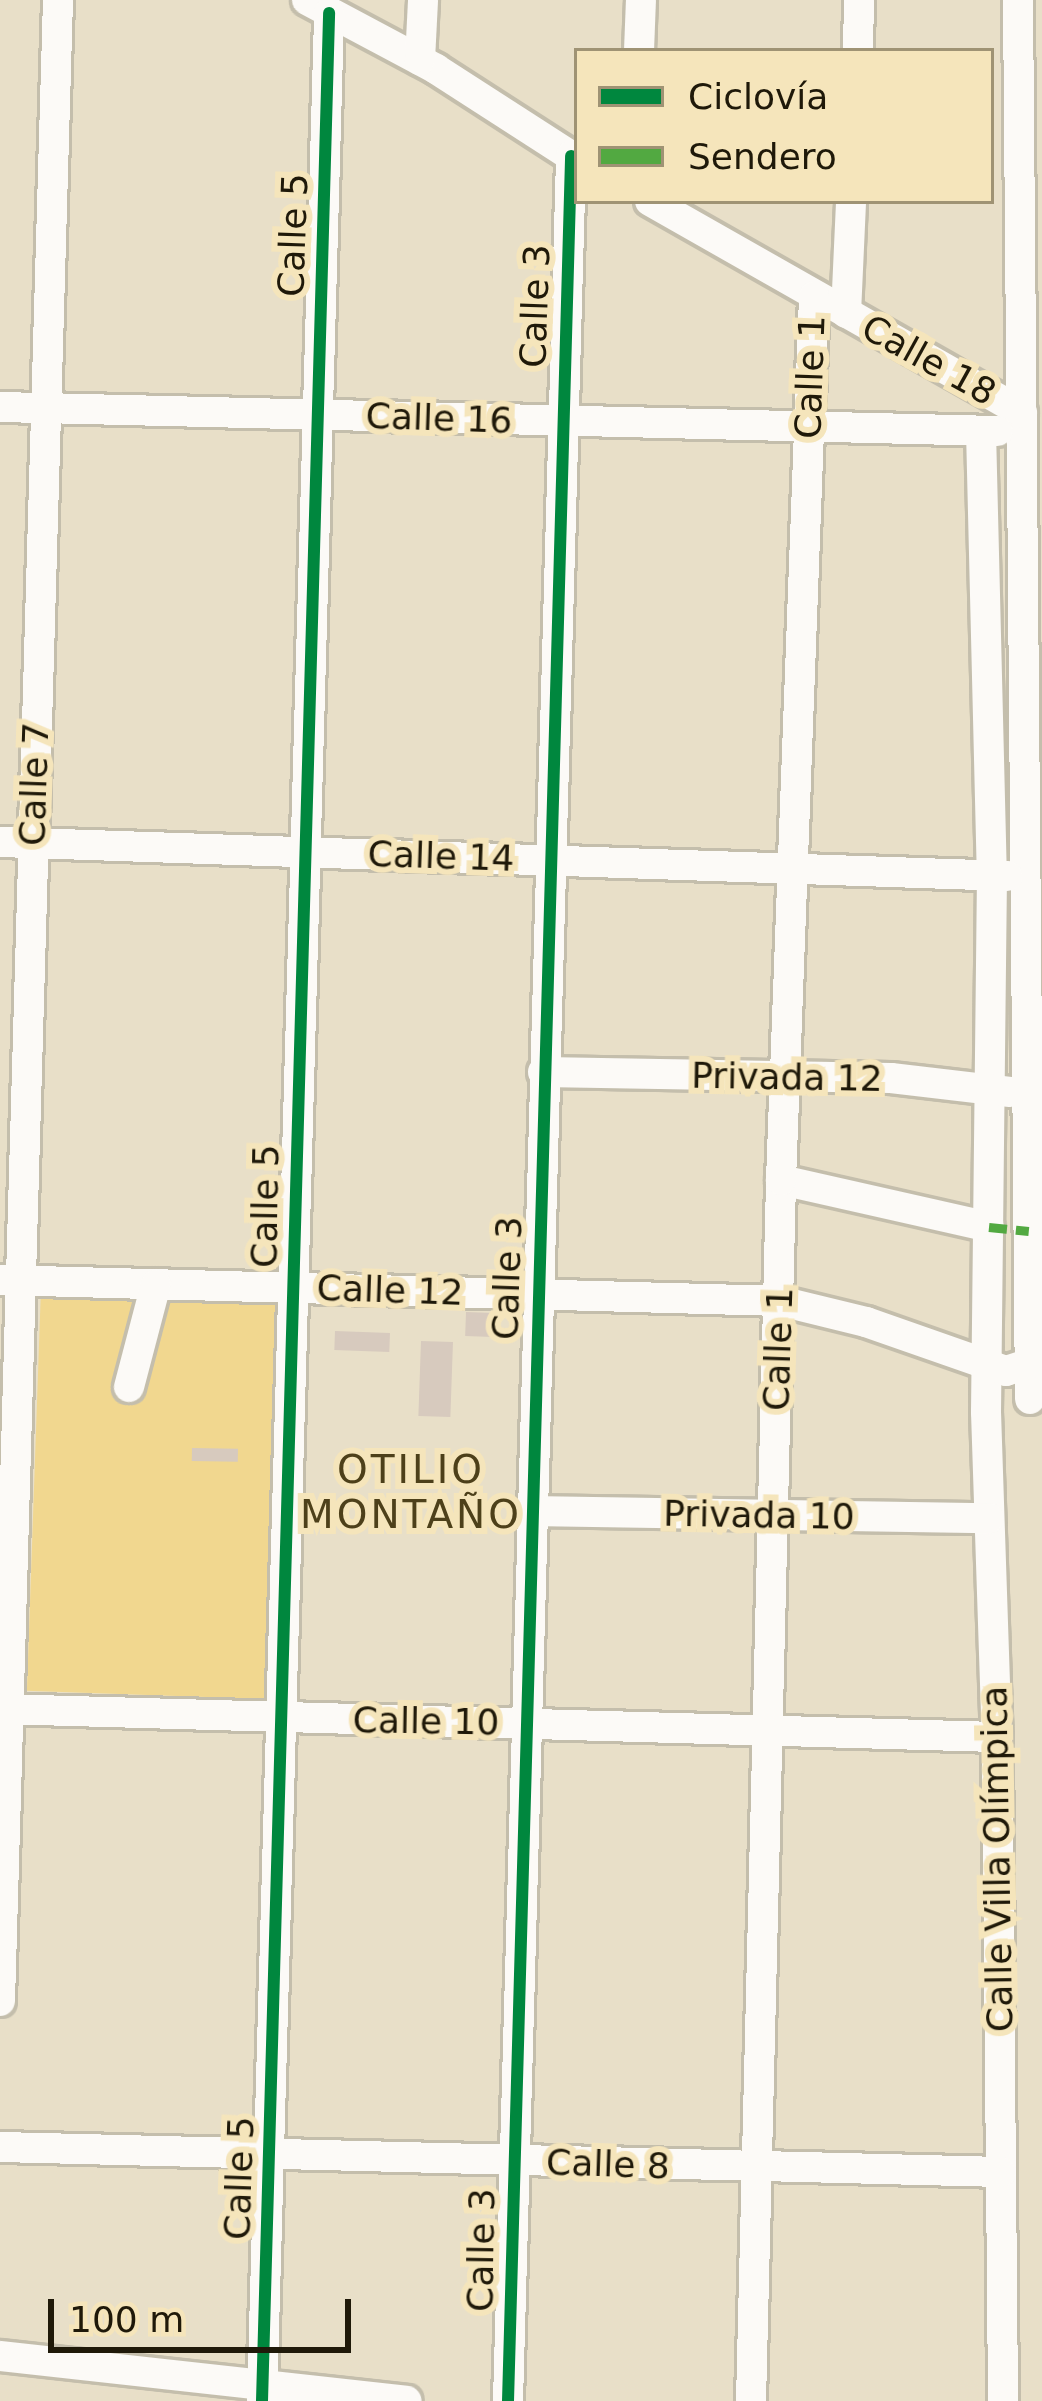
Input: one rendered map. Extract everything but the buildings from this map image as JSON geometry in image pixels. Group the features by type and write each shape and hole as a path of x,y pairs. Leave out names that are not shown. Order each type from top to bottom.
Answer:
{"street":[{"name":"Calle 7","path":"0,2001 10,1280 33,842 58,0"},
{"path":"420,60 423,0"},
{"path":"639,48 641,0"},
{"path":"858,48 859,0"},
{"name":"Calle Villa Olímpica","path":"1003,2401 997,1737 989,1518 1036,1231 1033,502 1022,422 1032,369 1032,242 1018,106 1018,0"},
{"path":"318,7 420,60 574,158"},
{"name":"Calle 5","path":"263,2393 317,414 318,7"},
{"name":"Calle 3","path":"508,2401 561,422 574,158"},
{"name":"Calle 18","path":"655,204 846,313 1022,422"},
{"path":"846,313 851,204"},
{"name":"Calle 1","path":"751,2401 781,1180 797,865 814,297"},
{"name":"Calle 16","path":"0,407 808,428 981,430 1022,422"},
{"path":"981,430 992,875 989,1227 1016,1364 1036,1400"},
{"name":"Calle 14","path":"0,842 797,865 1034,878"},
{"name":"Privada 12","path":"544,1072 786,1075 992,1087 1036,1098"},
{"path":"781,1180 989,1227"},
{"name":"Calle 12","path":"10,1280 780,1301 1016,1364"},
{"path":"129,1387 156,1284"},
{"name":"Privada 10","path":"530,1511 989,1518"},
{"name":"Calle 10","path":"4,1709 997,1737"},
{"name":"Calle 8","path":"0,2147 1001,2172"},
{"path":"0,2356 263,2393 407,2401"}],"shaded area":[{"path":"41,1288 282,1296 268,1699 27,1691"}],"marked path":[{"path":"989,1227 1029,1231"}],"cycle path":[{"path":"262,2401 329,13"},
{"path":"508,2401 571,156"}],"district":[{"name":"OTILIO MONTAÑO","path":"411,1494"}]}
